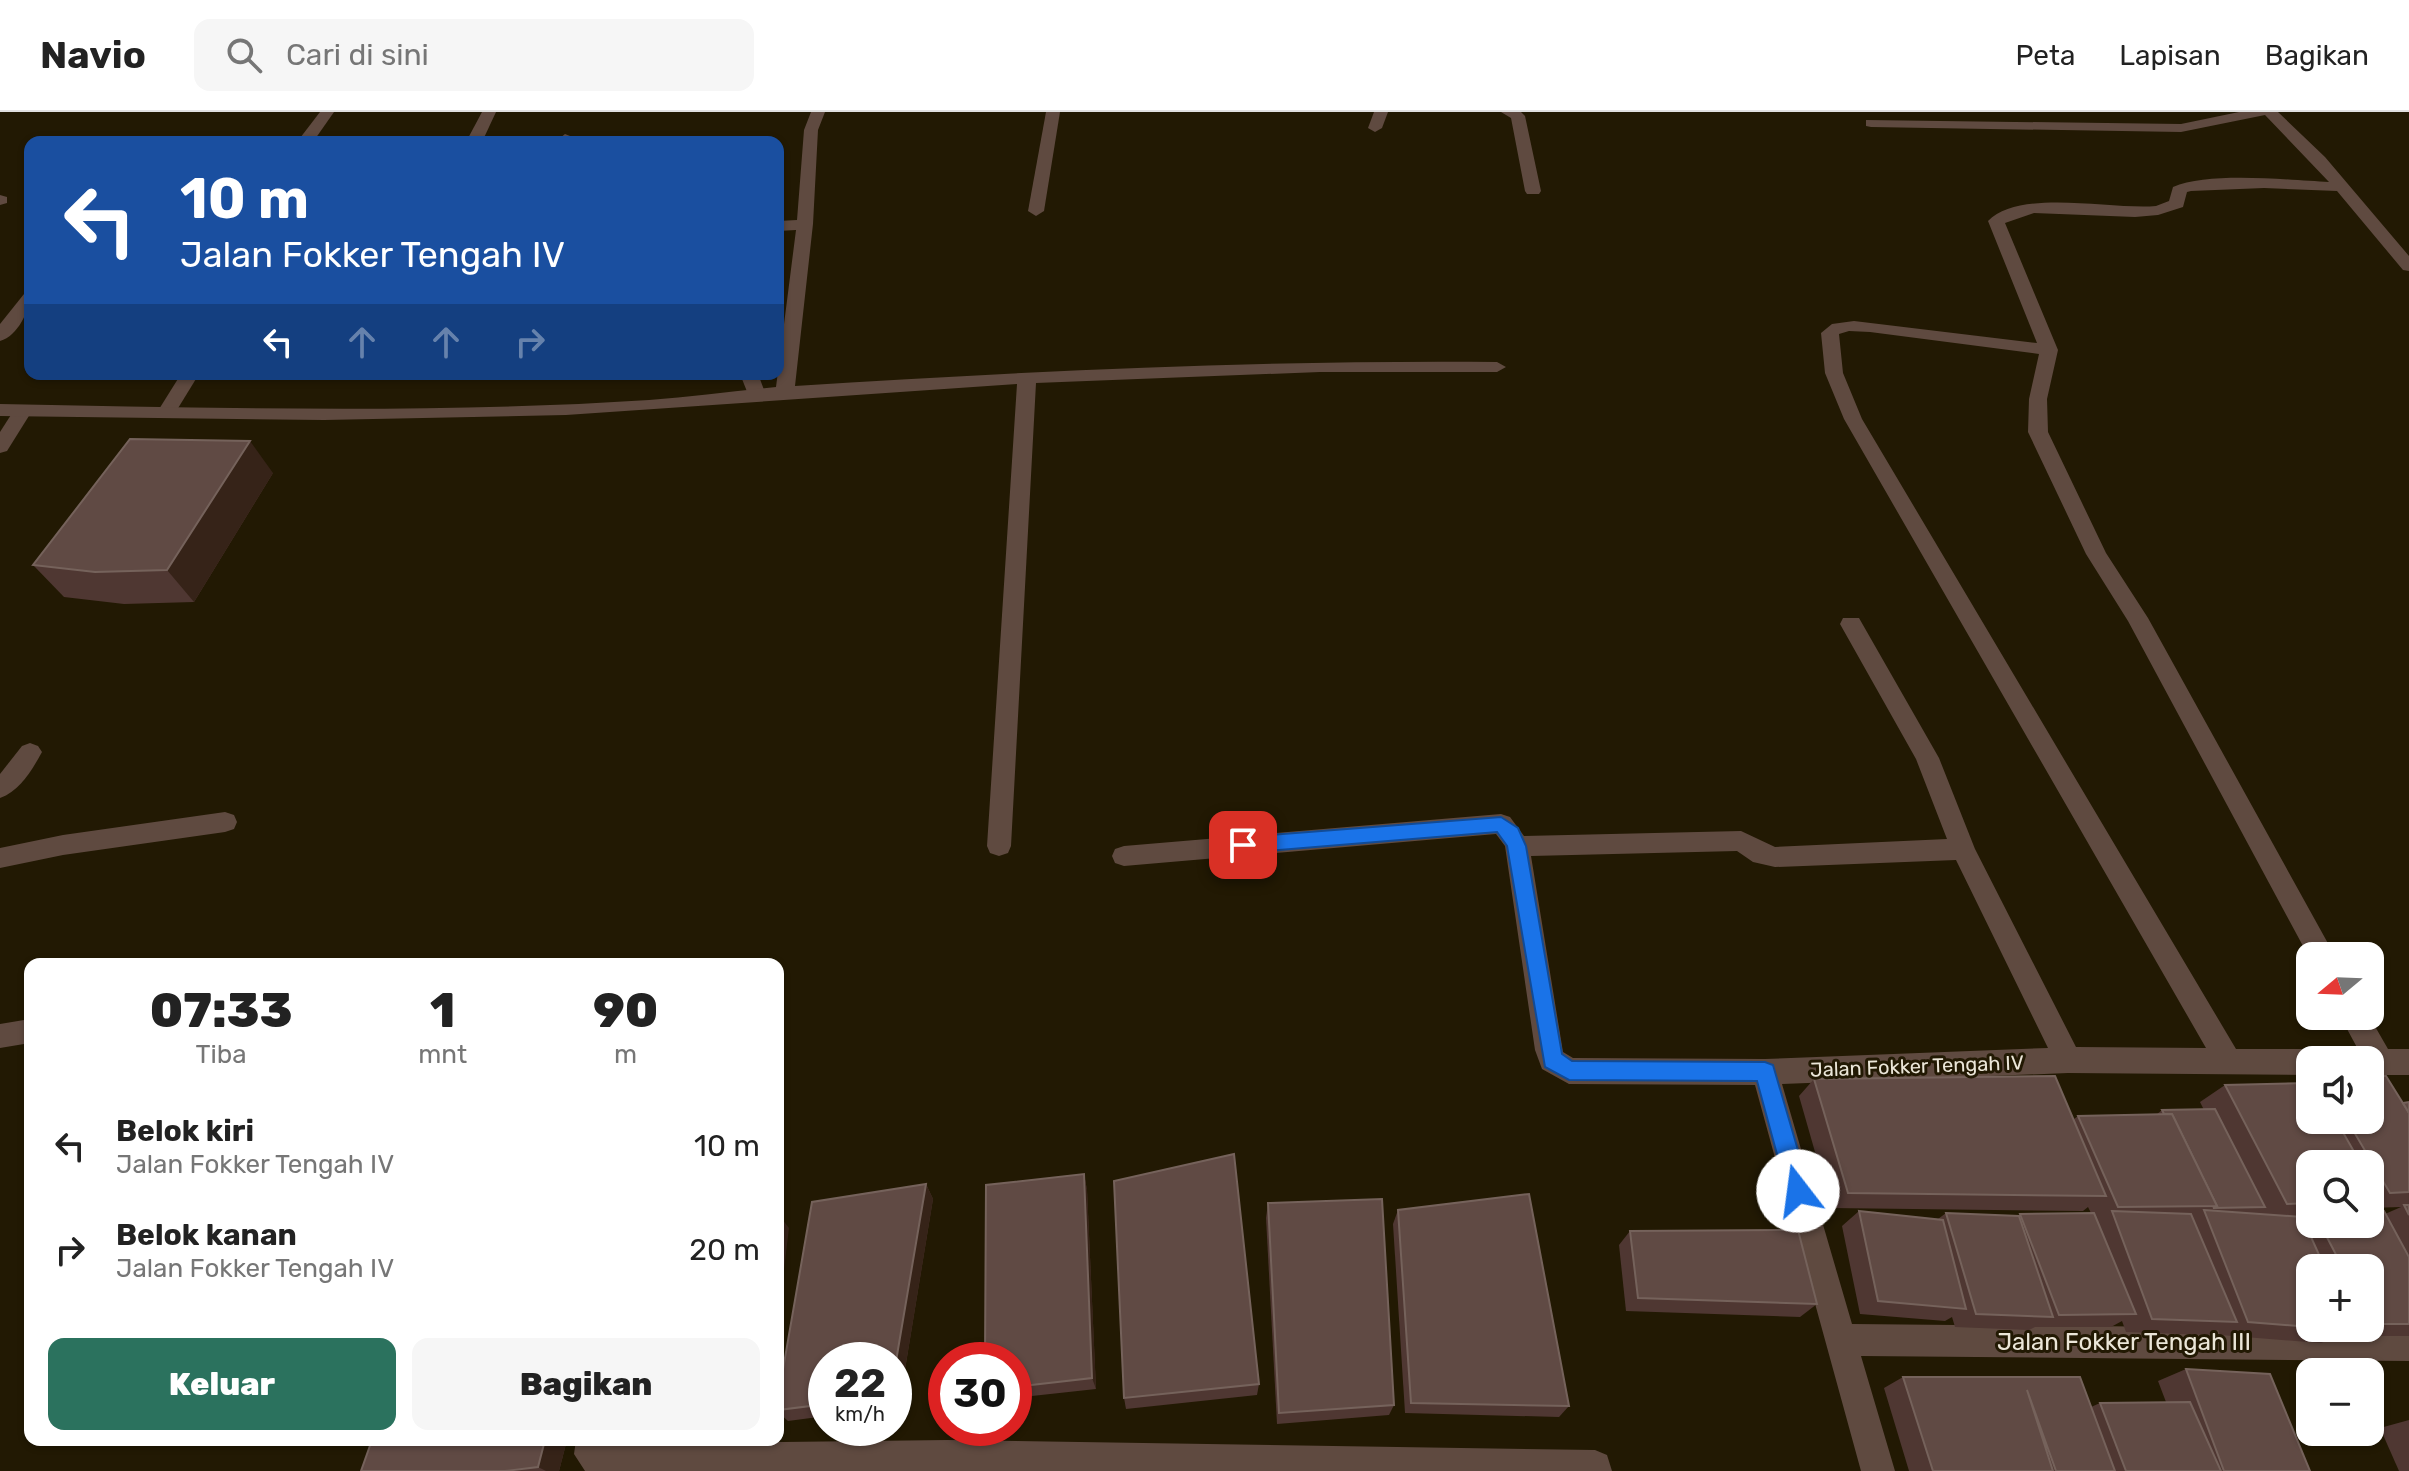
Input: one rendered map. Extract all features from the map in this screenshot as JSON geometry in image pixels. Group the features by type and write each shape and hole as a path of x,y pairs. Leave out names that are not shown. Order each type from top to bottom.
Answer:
{"street":[{"path":"309,136 327,112"},
{"path":"477,136 489,112"},
{"path":"785,392 805,224 811,130 818,112"},
{"path":"1036,211 1053,112"},
{"path":"1375,128 1381,112"},
{"path":"1508,112 1518,116 1533,191"},
{"path":"2159,112 2181,128"},
{"path":"1871,123 2181,128 2261,112"},
{"path":"2270,112 2320,160 2409,266"},
{"path":"2314,942 2137,618 2096,554 2038,432 2038,399 2049,350 1996,221 2015,210 2124,211 2170,208 2177,204 2179,190 2188,186 2264,183 2342,187"},
{"path":"784,226 805,224"},
{"path":"0,336 24,306"},
{"path":"2049,350 1870,327 1842,326 1830,333 1834,373 1853,419 2229,1062"},
{"path":"0,410 290,416 635,406 785,392 1027,377 1357,365 1497,367"},
{"path":"999,846 1027,377"},
{"path":"165,414 186,380"},
{"path":"751,380 757,395"},
{"path":"0,447 23,411"},
{"path":"1851,624 1927,758 1963,849 2068,1060"},
{"path":"0,788 12,778 30,752"},
{"path":"0,858 63,845 225,822"},
{"path":"1124,856 1483,824 1501,824 1517,846 1741,841 1762,855 1775,857 1963,849"},
{"name":"Jalan Fokker Tengah IV","path":"1517,846 1552,1060 1569,1071 1765,1072 2068,1060 2296,1062"},
{"path":"0,1036 24,1032"},
{"path":"2384,1062 2409,1062"},
{"path":"1765,1072 1878,1471"},
{"name":"Jalan Fokker Tengah III","path":"1840,1340 2409,1345"},
{"path":"592,1446 591,1454 598,1461 948,1457 1595,1467 1595,1471"}],"building":[{"path":"130,439 250,441 167,570 95,572 33,565"},
{"path":"2055,1076 2106,1196 1848,1193 1814,1079"},
{"path":"2386,1076 2409,1113 2409,1192 2390,1193 2384,1183 2384,1150 2365,1150 2355,1134 2384,1134"},
{"path":"2296,1083 2296,1134 2344,1134 2353,1150 2296,1150 2296,1204 2287,1204 2225,1085"},
{"path":"2215,1109 2265,1207 2213,1208 2217,1206 2172,1114 2164,1114 2162,1110"},
{"path":"2172,1114 2217,1206 2118,1207 2078,1116"},
{"path":"1234,1154 1259,1384 1124,1398 1114,1181"},
{"path":"1084,1174 1092,1378 1032,1385 1032,1342 985,1342 986,1185"},
{"path":"926,1184 899,1342 808,1342 808,1406 784,1409 784,1363 812,1202"},
{"path":"1529,1194 1569,1406 1411,1403 1398,1210"},
{"path":"1382,1199 1394,1405 1279,1413 1268,1203"},
{"path":"2204,1210 2296,1217 2296,1238 2311,1238 2319,1254 2296,1254 2296,1326 2248,1322"},
{"path":"1859,1211 1943,1220 1966,1309 1878,1301"},
{"path":"2112,1211 2191,1214 2237,1322 2152,1319"},
{"path":"2384,1211 2409,1257 2409,1324 2384,1324 2384,1254 2336,1254 2327,1238 2384,1238"},
{"path":"1946,1213 2019,1216 2053,1317 1976,1314"},
{"path":"2094,1213 2136,1314 2059,1315 2020,1214"},
{"path":"1798,1230 1817,1304 1638,1298 1630,1231"},
{"path":"2186,1369 2270,1374 2296,1437 2296,1446 2300,1446 2310,1471 2224,1471"},
{"path":"1903,1377 2080,1377 2115,1471 2056,1471 2027,1390 2053,1471 1933,1471"},
{"path":"2190,1402 2221,1471 2126,1471 2100,1403"},
{"path":"370,1446 543,1446 538,1467 505,1471 361,1471"}],"route":[{"path":"1243,845 1501,824 1517,846 1552,1060 1569,1071 1765,1072 1798,1191"}]}
